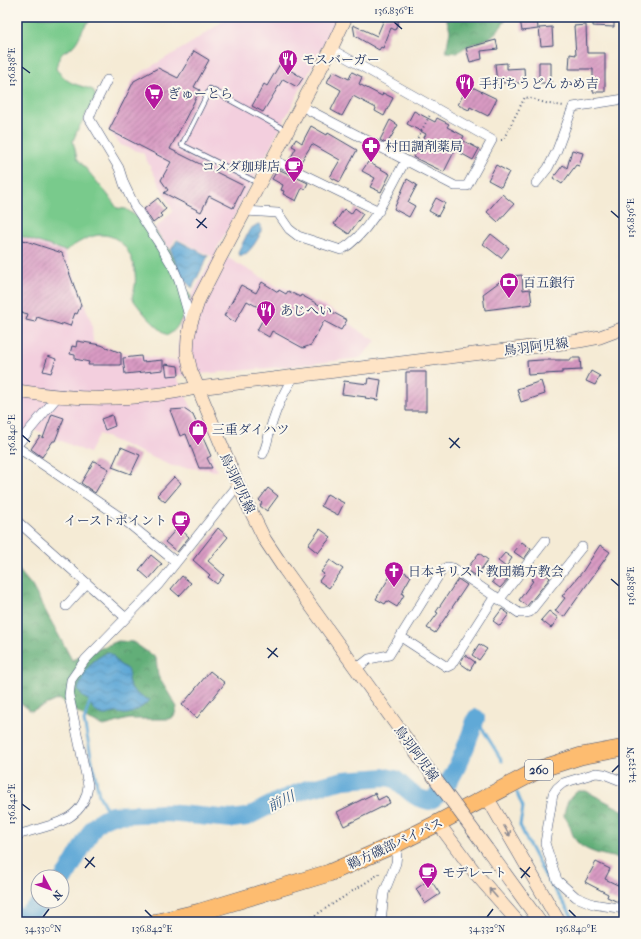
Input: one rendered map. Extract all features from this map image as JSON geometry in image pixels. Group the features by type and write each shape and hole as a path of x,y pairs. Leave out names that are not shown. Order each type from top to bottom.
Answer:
{"highway":[{"name":"鵜方磯部バイパス","path":"158,922 202,917 329,873 398,843 540,769 581,756 624,748"}],"main road":[{"path":"17,391 43,395 101,398 152,396 198,388 191,371 187,354 191,323 199,299 331,49 346,17"},
{"name":"鳥羽阿児線","path":"540,922 431,773 265,540 238,485 198,388 579,340 600,336 624,328"},
{"path":"487,797 559,922"},
{"path":"438,823 476,874 518,922"}],"street":[{"path":"301,106 455,186 467,186 492,140 331,49"},
{"path":"107,80 93,108 90,118 118,168 134,205 160,245 179,281 191,323"},
{"path":"536,184 548,168 557,150 573,107 624,99"},
{"path":"272,159 379,211"},
{"path":"245,211 278,213 289,229 298,236 341,250 351,244 379,211 405,161"},
{"path":"263,454 266,448 273,418 281,398 294,376"},
{"path":"58,396 17,446 123,519 176,562"},
{"path":"17,835 66,820 77,812 84,804 88,796 88,785 70,702 70,680 85,660 159,584 238,485"},
{"path":"17,521 126,618"},
{"path":"401,637 447,667 451,666 497,598 544,541"},
{"path":"356,668 369,659 389,655 442,570 448,567 453,568 519,613 525,613 530,612 582,547"},
{"path":"66,606 87,583"},
{"path":"624,782 609,775 596,773 563,783 557,788 550,802 545,843 557,880 576,897 593,904 624,909"},
{"path":"381,922 384,893 396,862 398,843"}],"lane":[{"path":"259,184 182,144 210,90 287,131"}],"path":[{"path":"492,140 503,140 526,97 549,104 573,107"},
{"path":"405,161 434,107"},
{"path":"305,922 396,862"}],"shaded area":[{"path":"229,17 338,17 216,251 278,287 285,288 344,316 354,327 376,341 360,358 293,366 176,376 195,414 217,471 172,466 99,434 89,453 29,427 17,438 17,235 65,251 92,324 93,342 125,353 177,361 180,323 191,296 213,257 176,238 169,250 154,229 173,211 143,153 121,145 108,129 135,76 188,45"}],"green space":[{"path":"17,17 94,17 84,27 77,42 61,56 56,69 69,81 93,90 96,97 73,141 77,158 117,208 126,209 154,229 169,250 182,278 181,286 191,296 179,324 171,333 167,335 148,318 132,298 135,286 134,269 129,253 118,240 110,236 93,236 65,251 17,235"},
{"path":"446,17 508,17 492,36 468,46 458,53 446,52 450,30"},
{"path":"17,568 32,586 72,660 118,641 133,642 156,658 158,676 177,707 174,717 169,719 129,719 104,726 89,720 59,699 31,711 17,700"},
{"path":"578,791 586,791 624,811 624,859 590,851 579,844 575,839 564,816 565,808 568,802"}],"water":[{"path":"258,224 261,225 261,231 258,238 250,250 241,256 238,254 239,250 250,229"},
{"path":"177,240 208,256 192,288 182,278 171,250"},
{"path":"108,652 129,673 128,680 133,691 143,698 150,700 142,707 131,713 99,714 93,709 90,701 83,697 78,690 88,667 96,659"}],"building":[{"path":"385,17 400,17 395,30 391,28 383,48 381,47 379,50 355,36 353,25 377,36"},
{"path":"537,17 538,29 522,31 520,19"},
{"path":"593,17 614,17 614,27 593,26"},
{"path":"586,25 587,53 605,53 605,92 593,92 593,69 569,69 570,54 576,55 574,26"},
{"path":"552,27 553,45 541,46 539,28"},
{"path":"496,40 498,49 481,51 482,59 470,62 466,48"},
{"path":"194,51 209,60 194,87 200,90 170,149 244,186 233,208 209,196 201,212 164,193 168,190 161,180 171,162 109,130 134,81 158,68 178,78"},
{"path":"539,62 551,62 551,83 539,83"},
{"path":"507,63 507,69 524,68 525,83 515,83 515,81 497,84 495,64"},
{"path":"280,64 303,78 297,87 283,79 263,112 252,106 264,84 267,86"},
{"path":"333,71 349,79 352,72 362,77 359,84 382,96 383,93 393,98 384,116 375,111 376,108 353,96 342,116 331,110 341,90 327,82"},
{"path":"468,85 497,99 488,116 470,107 469,110 458,105"},
{"path":"414,111 435,122 437,118 449,124 447,127 464,136 462,140 479,149 473,160 455,150 444,172 413,157 426,134 407,124"},
{"path":"390,120 398,125 387,144 380,140"},
{"path":"311,126 327,135 328,133 357,150 340,182 330,177 340,160 312,144 299,165 289,161 296,148 292,146 296,139 302,143"},
{"path":"572,150 583,153 579,166 576,165 562,184 553,178 563,165 567,168"},
{"path":"368,162 390,174 381,192 370,187 375,178 362,171"},
{"path":"496,165 509,172 501,187 488,180"},
{"name":"コメダ珈琲店","path":"278,169 308,183 305,189 302,188 296,201 283,194 284,191 281,190 283,185 272,179"},
{"path":"407,179 417,185 408,202 415,206 409,217 394,209"},
{"path":"502,194 514,204 498,222 487,212"},
{"path":"158,198 166,209 160,214 162,216 153,223 144,209"},
{"path":"436,198 445,203 438,216 429,211"},
{"path":"355,208 363,214 349,234 334,224 344,209 351,214"},
{"path":"491,234 509,248 501,258 483,244"},
{"path":"17,238 62,253 81,305 77,314 75,313 70,326 37,317 35,322 26,320 28,314 17,311"},
{"path":"522,275 523,290 530,289 532,304 485,310 483,294 506,277"},
{"path":"262,282 278,292 279,290 286,294 288,291 300,297 301,295 347,320 341,330 324,321 311,345 303,348 272,331 269,337 257,330 267,312 247,301 235,322 224,316 241,285 256,293"},
{"path":"77,341 101,345 121,353 121,365 88,365 89,362 75,359 75,355 70,354 72,346 76,347"},
{"path":"48,356 56,359 51,373 43,371"},
{"path":"141,356 142,362 163,360 163,370 125,374 123,358"},
{"path":"571,358 580,358 581,370 562,371 562,373 528,375 527,361 571,360"},
{"path":"165,364 178,366 179,375 167,376"},
{"path":"591,371 600,376 595,385 586,381"},
{"path":"406,372 426,372 426,411 406,411"},
{"path":"369,378 381,380 378,400 342,394 344,381 368,384"},
{"path":"541,381 545,394 521,402 517,389"},
{"name":"三重ダイハツ","path":"184,409 193,415 211,456 207,458 212,468 199,468 186,434 180,436 170,410"},
{"path":"52,414 64,418 55,441 53,441 42,457 31,449 40,436 43,438"},
{"path":"112,415 115,426 105,430 101,419"},
{"path":"121,447 140,455 131,474 112,467"},
{"path":"94,461 109,469 95,493 81,483"},
{"path":"174,477 181,483 165,502 157,495"},
{"path":"268,488 278,496 267,511 260,506 262,503 259,500"},
{"path":"327,494 344,503 338,515 321,506"},
{"path":"178,527 189,537 177,552 165,542"},
{"path":"218,528 228,537 208,561 224,575 217,584 208,577 210,575 193,560"},
{"path":"320,529 331,537 318,553 308,545"},
{"path":"522,542 531,549 524,559 514,552"},
{"path":"600,545 610,552 564,617 555,611 565,598 562,596 583,571"},
{"path":"479,553 488,560 476,576 466,570"},
{"path":"505,553 512,558 506,567 498,561"},
{"path":"151,555 162,564 149,579 139,570"},
{"path":"330,560 343,569 329,588 319,581 324,574 321,572"},
{"path":"396,567 411,576 403,590 402,594 404,595 397,607 387,601 385,604 376,599"},
{"path":"540,569 550,578 527,606 519,600 533,581 531,580"},
{"path":"501,570 510,577 500,588 492,582"},
{"path":"182,576 191,583 179,596 171,589"},
{"path":"458,579 467,585 435,633 427,628 438,613 436,612"},
{"path":"502,609 509,614 500,626 493,621"},
{"path":"549,611 558,618 551,628 541,620"},
{"path":"479,644 487,649 479,660 472,655"},
{"path":"465,655 475,662 470,670 460,663"},
{"path":"210,671 225,683 197,718 182,705"},
{"path":"375,793 378,800 386,796 390,803 344,826 337,812"},
{"path":"596,862 610,869 605,879 624,888 618,902 607,897 608,894 585,882"},
{"path":"430,879 440,894 425,904 416,889"}],"waterway":[{"path":"90,701 84,721 99,795 107,810 112,815"},
{"path":"476,718 502,761"},
{"name":"前川","path":"70,869 93,828 101,820 112,815 167,813 232,819 247,817 280,800 307,789 344,780 386,777 395,779 411,793 419,798 429,801 437,796 452,777 464,752 476,718"},
{"path":"517,793 523,807 520,825 527,841 546,877 576,922"},
{"name":"前川","path":"17,918 27,914 34,909"}],"place":[{"name":"モスバーガー","path":"288,76"},
{"name":"手打ちうどん かめ吉","path":"465,100"},
{"name":"ぎゅーとら","path":"154,110"},
{"name":"村田調剤薬局","path":"371,163"},
{"name":"コメダ珈琲店","path":"294,183"},
{"name":"百五銀行","path":"509,299"},
{"name":"あじへい","path":"266,327"},
{"name":"三重ダイハツ","path":"198,446"},
{"name":"イーストポイント","path":"181,537"},
{"name":"日本キリスト教団鵜方教会","path":"394,588"},
{"name":"モデレート","path":"428,889"}]}
